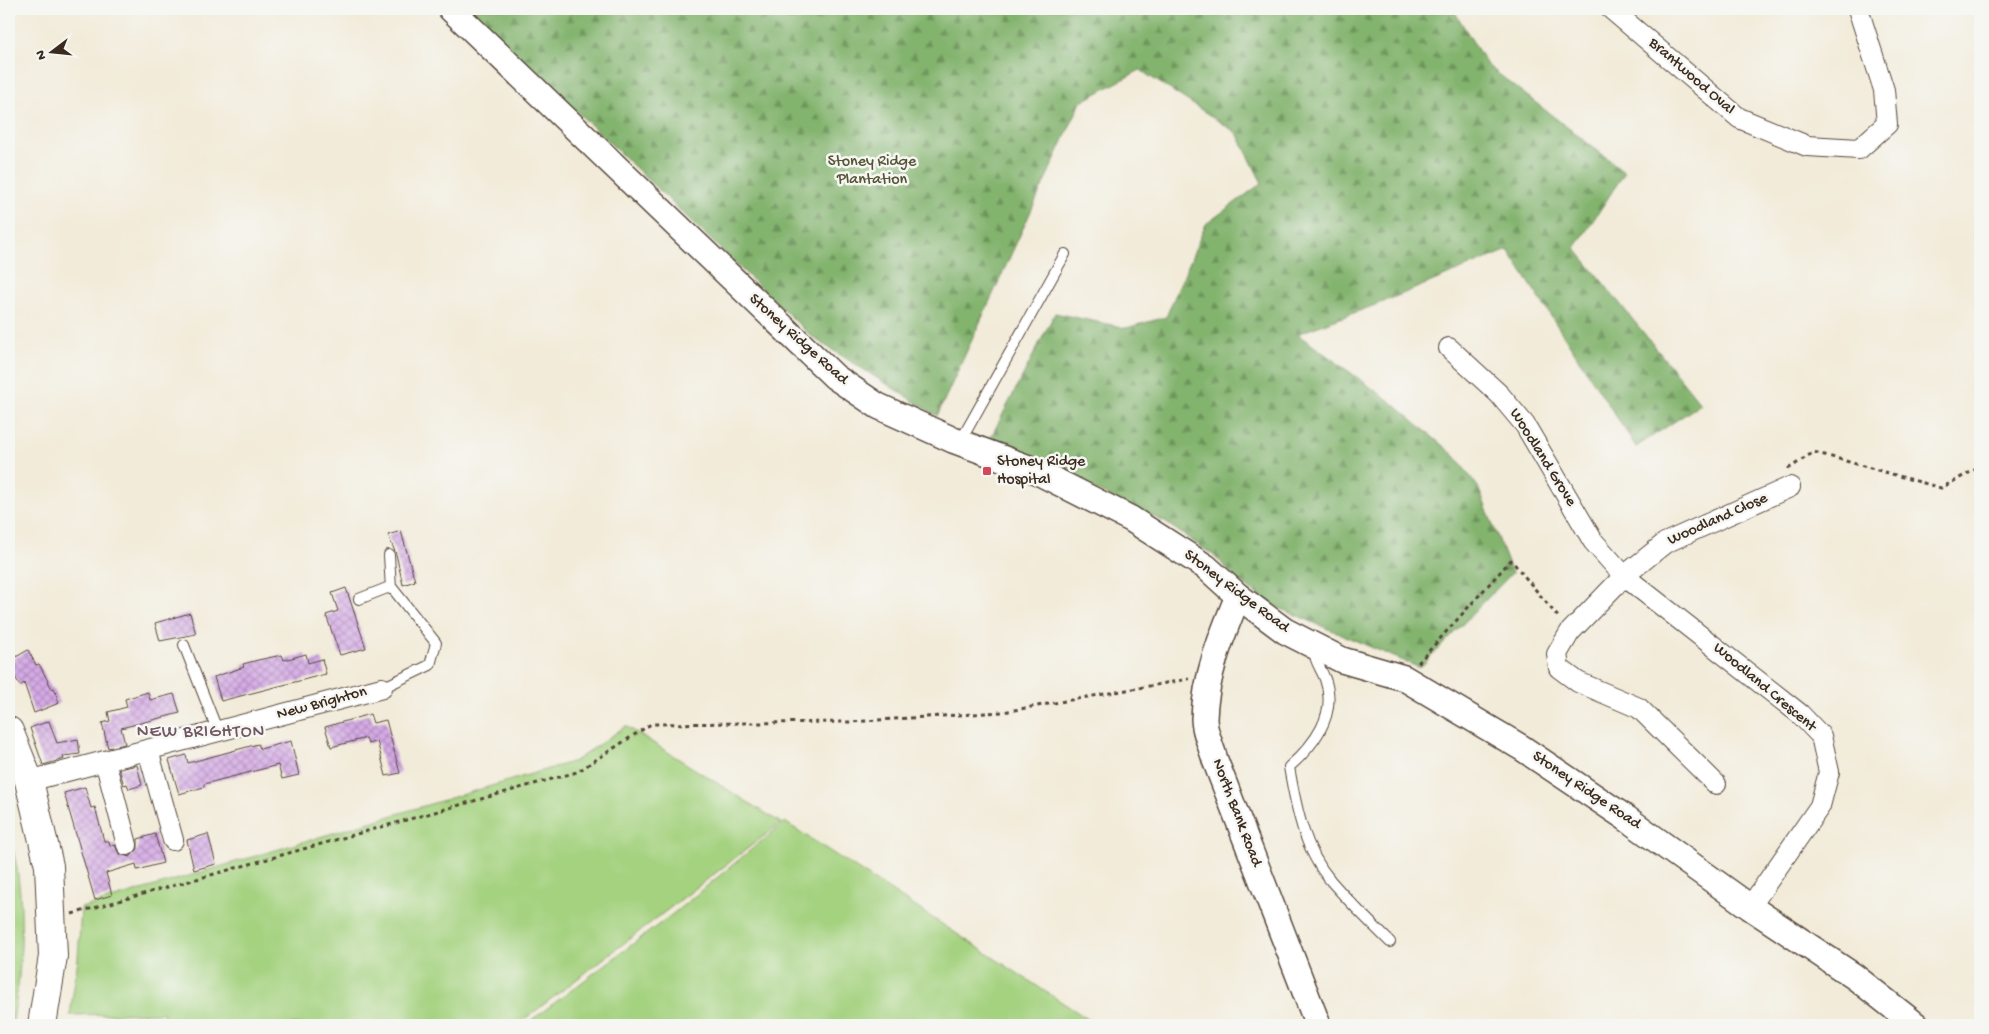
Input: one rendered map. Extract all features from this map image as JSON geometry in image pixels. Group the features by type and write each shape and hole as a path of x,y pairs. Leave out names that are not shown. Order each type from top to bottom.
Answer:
{"main road":[{"path":"9,731 29,781 49,866 53,956 42,1025"}],"street":[{"name":"Stoney Ridge Road","path":"451,9 834,377 878,406 960,443 1034,470 1131,519 1206,567 1238,596 1285,631 1342,660 1404,678 1530,753 1855,977 1916,1025"},
{"name":"Brantwood Oval","path":"1611,9 1739,118 1807,146 1859,149 1887,124 1884,90 1858,9"},
{"name":"Woodland Grove","path":"1449,348 1499,394 1525,425 1593,540 1624,576"},
{"name":"Woodland Close","path":"1716,784 1638,708 1578,682 1559,668 1557,654 1570,632 1624,576 1665,543 1790,487"},
{"name":"Woodland Crescent","path":"1624,576 1800,714 1821,736 1829,772 1820,806 1750,906"},
{"name":"North Bank Road","path":"1238,596 1222,634 1210,676 1204,721 1215,760 1318,1025"},
{"name":"New Brighton","path":"29,781 382,688"},
{"path":"148,750 173,840"},
{"path":"105,761 127,845"}],"lane":[{"path":"960,443 1065,254"},
{"path":"390,555 392,589"},
{"path":"360,599 392,589 398,592 436,643 430,665 382,688"},
{"path":"184,645 218,732"},
{"path":"1314,646 1314,659 1324,677 1329,693 1327,716 1320,733 1306,752 1289,767 1302,829 1312,853 1330,880 1390,942"}],"path":[{"path":"1790,487 1788,469 1814,452 1941,488 1980,467"},
{"path":"1404,678 1511,560 1570,632"},
{"path":"52,920 577,772 651,724 849,722 1003,712 1210,676"}],"green space":[{"name":"Stoney Ridge Plantation","path":"470,9 1453,9 1487,65 1625,172 1575,248 1701,404 1636,447 1508,250 1378,304 1297,334 1390,401 1455,456 1478,487 1512,573 1420,668 1270,604 1235,578 1216,557 1165,522 989,441 1055,313 1126,328 1166,317 1206,224 1262,183 1237,133 1140,70 1081,102 937,416 812,337"},
{"path":"626,726 781,823 517,1025 162,1025 164,1013 70,1015 78,959 81,908 575,761"},
{"path":"785,822 1097,1025 525,1025 674,913"},
{"path":"9,835 19,880 21,904 21,954 12,1025 9,1025"}],"building":[{"path":"401,531 415,581 403,585 396,554 388,535"},
{"path":"346,588 366,648 340,655 326,615 338,611 332,593"},
{"path":"190,613 196,634 160,641 155,623"},
{"path":"28,650 36,665 39,664 52,689 54,688 59,703 34,713 24,683 20,686 9,665 9,661"},
{"path":"306,654 308,663 322,659 326,674 221,701 214,677 244,667 243,664 258,660 282,655 284,660"},
{"path":"148,692 150,700 174,694 180,713 121,728 125,744 108,748 102,723 110,721 108,712 127,707 125,699"},
{"path":"370,714 373,723 386,720 400,773 386,776 377,741 368,744 366,738 331,747 325,727"},
{"path":"49,721 57,743 78,739 80,754 63,756 64,759 43,765 30,728"},
{"path":"291,741 299,775 282,779 278,765 204,784 204,787 179,794 169,760 186,755 188,763 258,744 260,749"},
{"path":"137,765 142,785 129,789 127,784 124,785 119,769"},
{"path":"85,787 91,808 95,807 104,841 109,841 110,846 115,845 119,854 130,857 138,849 138,839 155,834 163,863 137,870 136,864 106,873 112,895 95,900 64,793"},
{"path":"208,834 216,864 194,870 187,840"}],"place":[{"name":"Stoney Ridge Hospital","path":"987,471"}],"district":[{"name":"NEW BRIGHTON","path":"201,732"}]}
